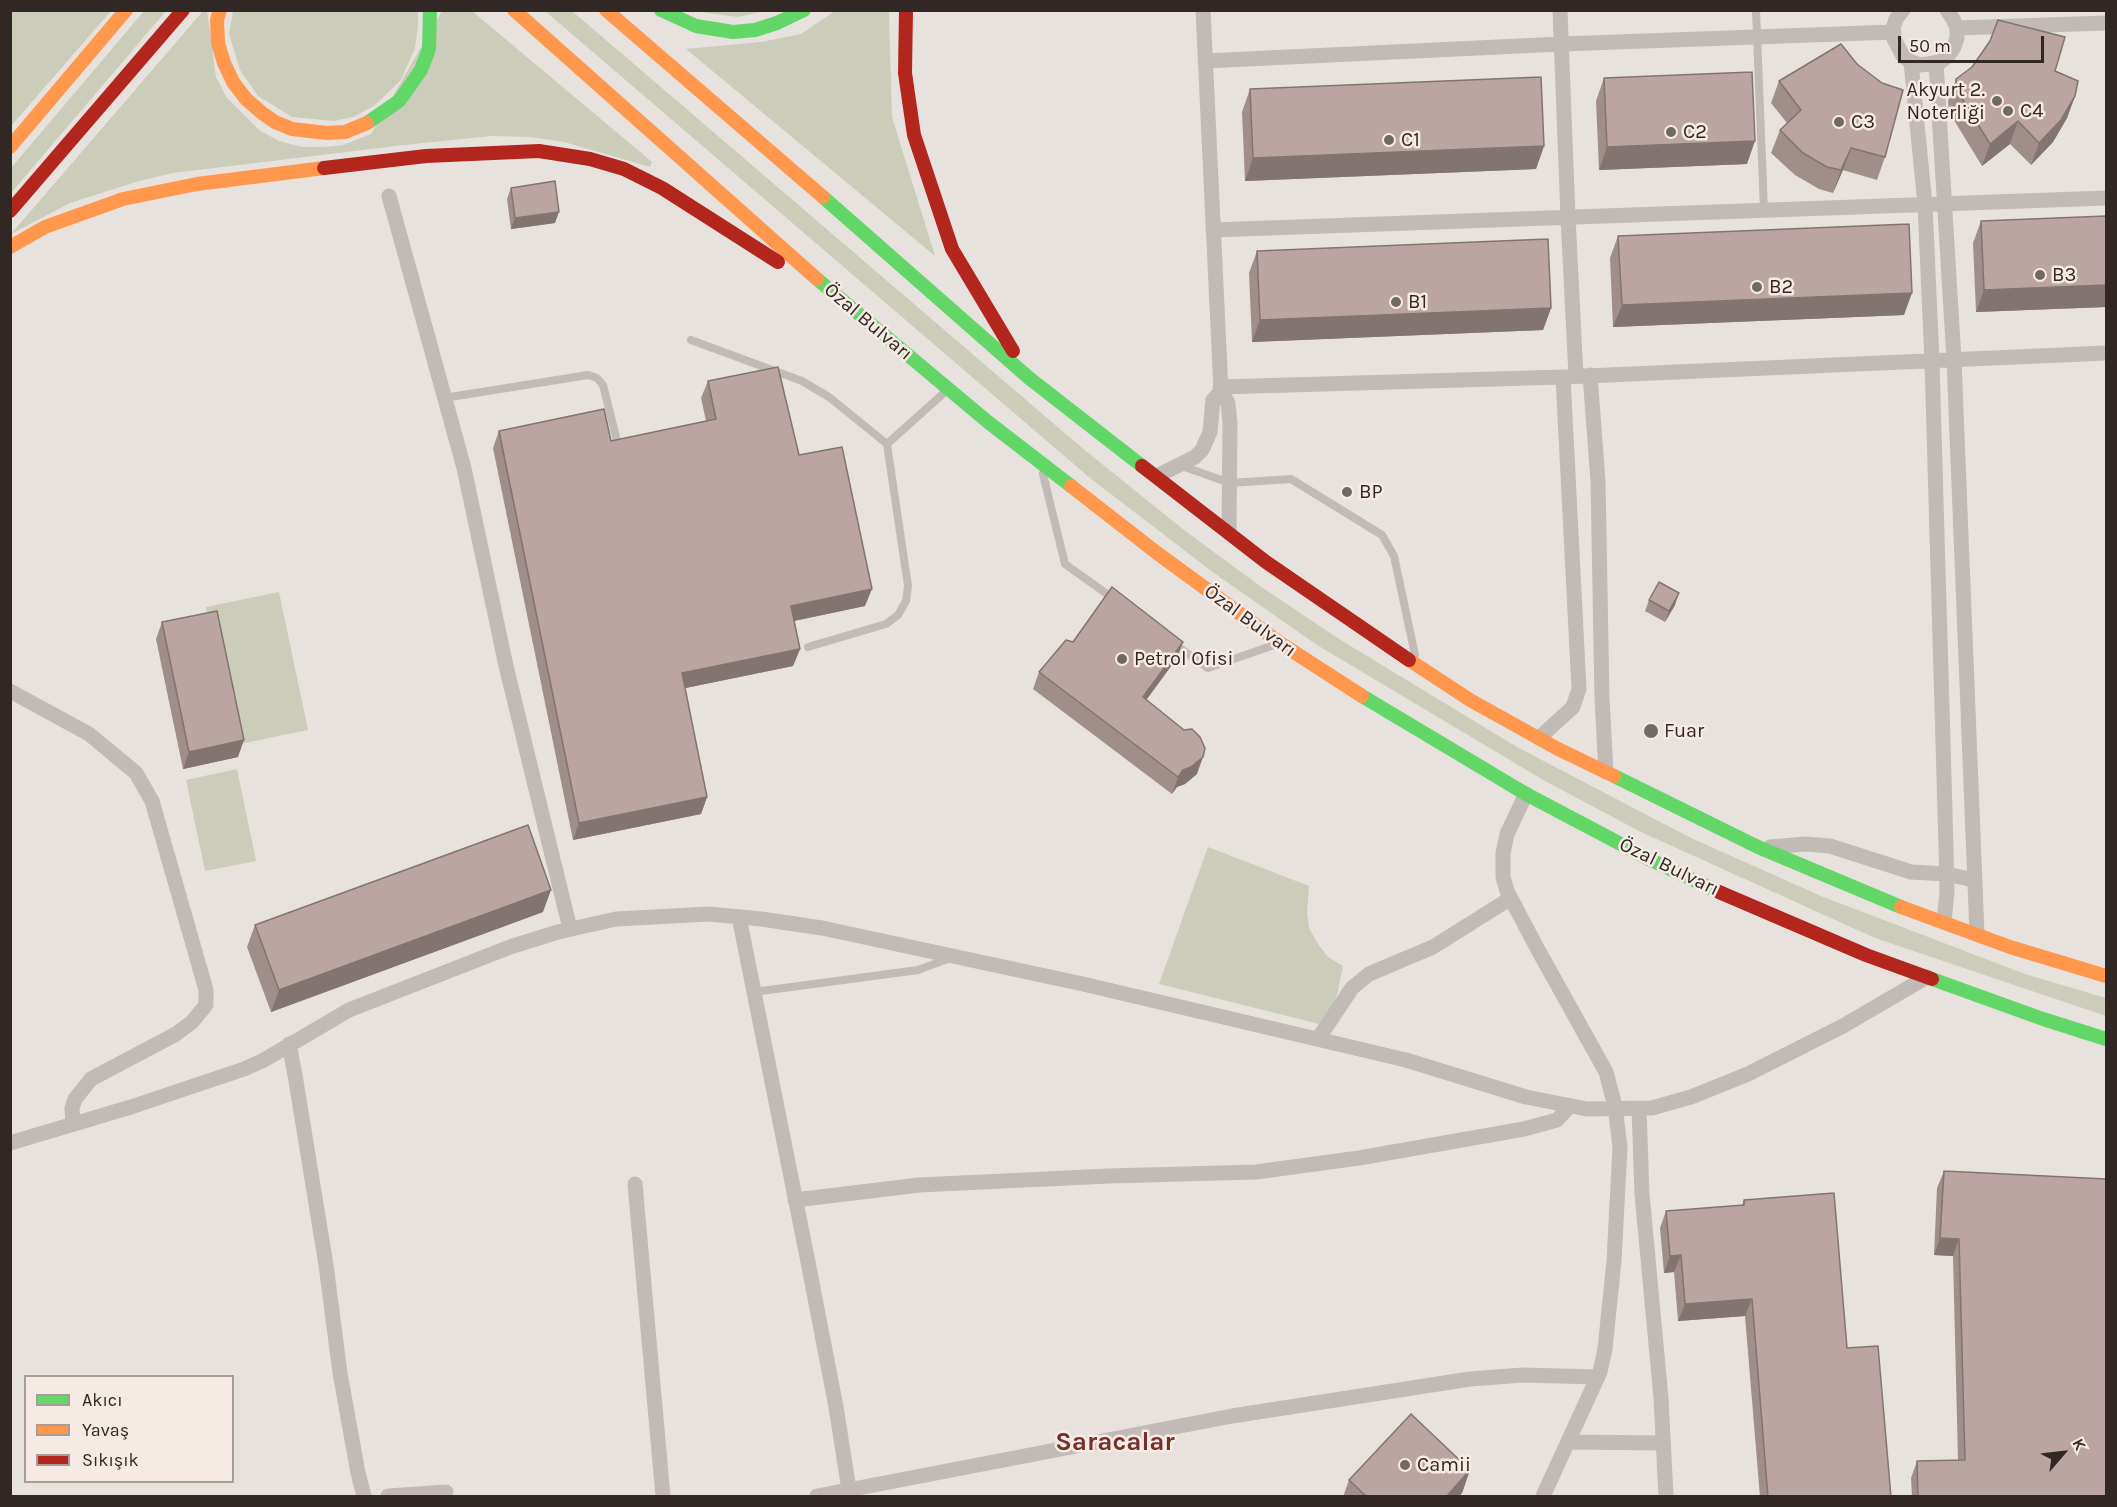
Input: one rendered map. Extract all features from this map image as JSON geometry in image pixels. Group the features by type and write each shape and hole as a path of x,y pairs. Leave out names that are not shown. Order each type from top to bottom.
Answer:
{"highway":[{"path":"10,147 126,10"},
{"path":"10,211 183,10"},
{"path":"220,10 217,20 218,43 233,82 246,99 262,113 292,129 327,133 345,132 363,125 381,115 405,94 421,70 429,50 430,10"},
{"name":"Özal Bulvarı","path":"514,10 847,306 988,422 1157,553 1280,643 1401,721 1526,794 1651,860 1752,907 1866,955 2043,1019 2106,1039"},
{"path":"606,10 1029,378 1275,569 1470,700 1539,738 1758,848 1883,900 2010,947 2106,976"},
{"path":"661,10 696,26 734,32 766,26 804,10"},
{"path":"906,10 904,73 914,135 932,190 952,249 1029,378"},
{"path":"10,247 45,227 123,199 197,184 426,156 539,151 590,159 624,169 662,188 847,306"}],"street":[{"path":"1203,10 1221,389 1228,403 1229,533"},
{"path":"1539,738 1573,707 1579,689 1576,376 1560,10"},
{"path":"1900,12 1893,32 1897,48 1911,62 1921,65 1936,63 1948,56 1954,47 1957,38 1952,17 2106,23"},
{"path":"1205,61 1561,44 1893,32"},
{"path":"1911,62 1925,205 1932,361 1946,874 1944,922"},
{"path":"1936,63 1954,360 1977,934"},
{"path":"389,196 464,468 506,666 570,929"},
{"path":"1213,230 2106,198"},
{"path":"1221,389 2106,353"},
{"path":"1576,376 1598,481 1606,772"},
{"path":"1157,476 1195,457 1202,450 1210,432 1213,400 1221,389"},
{"path":"10,691 89,734 136,773 152,801 206,990 206,1005 192,1022 176,1034 91,1079 75,1099 72,1108 73,1124"},
{"path":"1526,794 1507,834 1503,853 1503,877 1511,898 1600,1059 1610,1083 1620,1147 1614,1261 1605,1349 1597,1377 1543,1497"},
{"path":"1758,848 1805,844 1830,846 1911,872 1946,874 1974,880"},
{"path":"1318,1040 1352,988 1369,974 1433,947 1511,898"},
{"path":"10,1143 244,1069 264,1060 349,1010 510,947 570,929 616,919 709,914 822,928 1083,984 1406,1060 1527,1097 1587,1109 1652,1108 1691,1097 1748,1074 1843,1026 1927,977"},
{"path":"739,917 836,1407 850,1494"},
{"path":"289,1044 326,1264 340,1373 364,1497"},
{"path":"795,1200 919,1185 1256,1172 1359,1158 1524,1129 1557,1120 1570,1106"},
{"path":"1639,1109 1645,1232 1666,1497"},
{"path":"635,1184 663,1497"},
{"path":"817,1497 850,1494 1232,1416 1470,1379 1523,1375 1597,1377"},
{"path":"1569,1442 1663,1443"},
{"path":"388,1497 446,1492"}],"lane":[{"path":"1756,10 1764,210"},
{"path":"691,340 802,381 829,397 887,444 908,586 906,601 898,615 886,624 808,647"},
{"path":"444,398 588,375 597,378 603,385 617,441"},
{"path":"887,444 949,388"},
{"path":"1042,463 1043,477 1065,564 1122,605"},
{"path":"1179,465 1230,483 1291,479 1382,535 1394,556 1417,665"},
{"path":"1170,640 1208,668 1280,643"},
{"path":"754,992 918,970 954,956"}],"green space":[{"path":"418,10 415,48 401,80 374,106 353,117 333,121 292,117 258,96 240,70 229,34 233,11"},
{"path":"11,11 111,11 11,126"},
{"path":"144,11 166,11 11,193 11,168"},
{"path":"203,11 207,11 216,77 227,98 259,130 279,141 302,147 324,147 343,145 371,134 442,11 472,11 652,162 650,167 564,142 530,137 492,136 404,145 173,173 139,181 70,203 11,234"},
{"path":"545,11 572,11 1081,447 1184,530 1260,586 1339,639 1517,747 1691,838 1821,896 2025,974 2106,998 2106,1016 1875,938 1641,832 1545,781 1317,645 1214,573 1090,478"},
{"path":"692,11 765,11 738,17"},
{"path":"835,11 889,11 892,117 935,256 686,49 761,42 801,34"},
{"path":"279,592 308,730 235,745 206,607"},
{"path":"237,769 256,861 205,871 186,780"},
{"path":"1208,847 1309,886 1307,913 1309,928 1328,957 1343,966 1337,995 1330,1010 1319,1024 1159,984"}],"building":[{"name":"C4","path":"1998,20 2065,37 2055,71 2078,81 2075,96 2061,120 2039,143 2018,121 1990,144 1957,90 1956,79 1972,67 1990,41"},
{"name":"C3","path":"1841,44 1857,64 1882,83 1903,90 1885,157 1851,148 1841,170 1827,167 1803,153 1780,130 1801,110 1779,81"},
{"name":"C2","path":"1752,72 1755,141 1607,147 1604,78"},
{"name":"C1","path":"1541,77 1544,146 1253,158 1250,89"},
{"path":"555,181 559,212 515,218 511,188"},
{"name":"B3","path":"2106,216 2106,285 1984,290 1981,221"},
{"name":"B2","path":"1909,224 1912,293 1622,305 1618,236"},
{"name":"B1","path":"1548,239 1551,308 1260,320 1257,251"},
{"path":"778,367 799,455 842,447 872,589 791,606 800,649 682,673 707,797 579,823 499,431 604,409 611,441 716,419 708,381"},
{"path":"1659,582 1679,593 1669,611 1649,600"},
{"path":"1112,587 1183,642 1143,697 1184,730 1192,729 1200,737 1205,748 1203,757 1191,767 1183,770 1178,777 1039,672 1066,640 1073,642"},
{"path":"217,611 244,740 189,752 162,622"},
{"path":"528,825 551,890 279,990 255,925"},
{"path":"1944,1171 2106,1179 2106,1497 1918,1497 1917,1461 1965,1460 1959,1239 1940,1238"},
{"path":"1834,1193 1847,1348 1878,1346 1891,1497 1768,1497 1752,1299 1685,1304 1681,1255 1670,1256 1666,1211 1744,1205 1744,1200"},
{"path":"1411,1414 1470,1470 1446,1497 1367,1497 1349,1480"}],"traffic: fast":[{"path":"367,123 399,101 421,70 429,49 430,10"},
{"path":"661,10 696,26 733,32 755,30 777,23 804,10"},
{"path":"823,197 1029,378 1142,466"},
{"path":"817,279 988,422 1071,486"},
{"path":"1362,696 1526,794 1651,860 1719,892"},
{"path":"1614,776 1758,847 1901,907"},
{"path":"1932,979 2106,1039"}],"traffic: slow":[{"path":"10,147 126,10"},
{"path":"220,10 217,20 218,43 224,63 233,82 246,99 262,113 275,122 292,129 327,133 345,132 367,123"},
{"path":"514,10 817,279"},
{"path":"606,10 823,197"},
{"path":"10,247 45,227 123,199 197,184 324,168"},
{"path":"1071,486 1157,553 1280,643 1362,696"},
{"path":"1409,660 1470,700 1558,749 1614,776"},
{"path":"1901,907 2010,947 2106,976"}],"traffic: jam":[{"path":"10,211 183,10"},
{"path":"906,10 905,73 914,135 952,249 1013,351"},
{"path":"324,168 426,156 539,151 590,159 624,169 662,188 778,262"},
{"path":"1142,466 1266,562 1409,660"},
{"path":"1719,892 1866,955 1932,979"}],"place":[{"name":"Akyurt 2. Noterliği","path":"1997,101"},
{"name":"C4","path":"2008,111"},
{"name":"C3","path":"1839,122"},
{"name":"C2","path":"1671,132"},
{"name":"C1","path":"1389,140"},
{"name":"B3","path":"2040,275"},
{"name":"B2","path":"1757,287"},
{"name":"B1","path":"1396,302"},
{"name":"BP","path":"1347,492"},
{"name":"Petrol Ofisi","path":"1122,659"},
{"name":"Fuar","path":"1651,731"},
{"name":"Camii","path":"1405,1465"}],"district":[{"name":"Saracalar","path":"1115,1443"}]}
